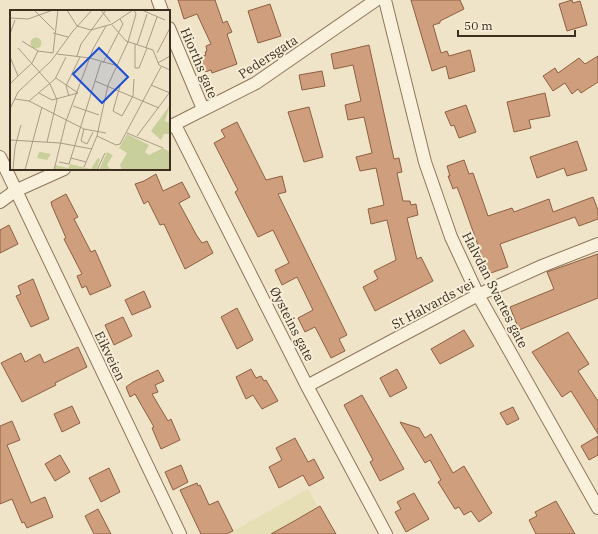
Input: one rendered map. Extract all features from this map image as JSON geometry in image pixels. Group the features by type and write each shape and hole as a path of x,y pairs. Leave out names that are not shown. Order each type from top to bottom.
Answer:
{"street":[{"path":"158,0 162,10"},
{"name":"Pedersgata","path":"172,126 256,83 376,0"},
{"name":"Halvdan Svartes gate","path":"385,0 427,169 451,237 478,295 598,508"},
{"name":"Hiorths gate","path":"170,30 203,110"},
{"name":"Øysteins gate","path":"172,126 307,386 386,534"},
{"name":"Eikveien","path":"0,157 180,534"},
{"path":"0,202 15,190 62,170"},
{"name":"St Halvards vei","path":"307,386 478,295 542,266 598,244"}],"shaded area":[{"path":"308,489 333,534 228,534"}],"building":[{"path":"178,0 215,0 223,23 227,21 232,32 227,34 237,64 212,73 211,70 205,72 200,57 206,55 206,46 211,44 197,14 184,19"},
{"path":"411,0 460,0 464,9 440,21 440,23 433,25 441,53 447,51 449,56 470,50 475,71 449,79 446,66 432,71"},
{"path":"572,0 573,3 580,1 587,25 567,31 559,4"},
{"path":"270,4 281,36 258,43 248,11"},
{"path":"369,45 394,159 399,158 402,172 397,173 403,201 410,201 411,205 416,204 418,215 407,218 417,259 421,257 433,281 375,311 363,287 378,279 374,271 396,260 387,220 371,224 368,209 384,205 376,168 360,171 356,157 372,153 364,117 348,120 345,105 361,101 353,65 334,69 331,54"},
{"path":"598,56 598,82 581,93 578,89 572,94 565,83 553,91 543,76 555,68 558,73 579,58 585,64"},
{"path":"322,71 325,86 302,90 299,75"},
{"path":"545,93 550,116 529,120 531,128 514,132 507,102"},
{"path":"466,105 476,132 459,138 454,125 451,126 445,112"},
{"path":"309,107 323,157 304,162 288,112"},
{"path":"237,122 266,180 282,176 286,192 278,194 347,335 339,339 345,351 331,358 315,327 305,332 298,318 313,310 297,277 282,285 275,270 289,263 273,230 258,237 235,192 238,190 214,143 225,137 221,130"},
{"path":"577,141 587,170 567,176 564,168 537,178 530,157"},
{"path":"464,160 469,174 473,173 488,216 512,208 514,212 549,199 553,212 593,197 598,210 598,219 579,226 575,217 500,244 508,267 488,274 457,187 453,189 448,176 450,176 447,166"},
{"path":"156,174 163,191 182,182 190,197 179,203 197,236 202,243 207,241 213,253 185,269 164,224 160,225 148,201 144,204 135,184"},
{"path":"66,194 78,217 74,219 91,252 95,250 111,286 90,295 86,286 82,288 77,276 82,274 64,239 66,238 51,202"},
{"path":"9,225 18,244 0,253 0,230"},
{"path":"598,254 598,298 519,330 510,307 554,289 547,272"},
{"path":"33,279 49,319 31,327 16,296 21,294 18,286"},
{"path":"144,291 151,307 132,315 125,300"},
{"path":"237,308 253,340 237,349 221,317"},
{"path":"123,317 132,336 114,345 105,325"},
{"path":"464,330 474,346 440,364 431,349"},
{"path":"568,332 589,364 578,371 598,401 598,434 571,391 562,397 532,352"},
{"path":"78,347 87,367 22,402 1,363 21,353 25,362 40,354 44,363"},
{"path":"251,369 256,378 261,376 264,381 266,380 278,401 262,409 253,395 246,399 236,377"},
{"path":"397,369 407,388 390,397 380,378"},
{"path":"158,370 164,381 155,385 158,392 152,394 168,421 171,419 180,440 161,449 152,428 154,427 135,394 130,397 126,387"},
{"path":"362,395 404,469 380,481 370,462 373,460 344,405"},
{"path":"72,406 80,423 62,432 54,414"},
{"path":"513,407 519,419 507,425 500,413"},
{"path":"12,421 20,440 7,445 31,503 45,497 53,517 27,528 24,522 22,523 12,499 0,504 0,426"},
{"path":"400,422 419,428 425,438 431,434 453,473 464,466 492,513 479,522 471,511 464,515 459,507 455,509 438,482 441,480 430,460 425,463"},
{"path":"598,436 598,455 589,460 581,446"},
{"path":"295,438 308,462 314,459 324,478 309,486 303,475 279,488 269,467 282,460 276,448"},
{"path":"60,455 70,472 55,481 45,464"},
{"path":"181,465 188,482 173,490 165,472"},
{"path":"109,468 120,492 101,502 89,478"},
{"path":"197,483 198,486 200,485 209,505 218,501 233,531 226,534 201,534 180,490"},
{"path":"414,493 429,519 406,532 395,512 401,509 397,502"},
{"path":"556,501 575,534 536,534 529,520 537,516 535,512"},
{"path":"320,506 336,534 271,534 296,520"},
{"path":"98,509 111,534 94,534 85,516"}]}
